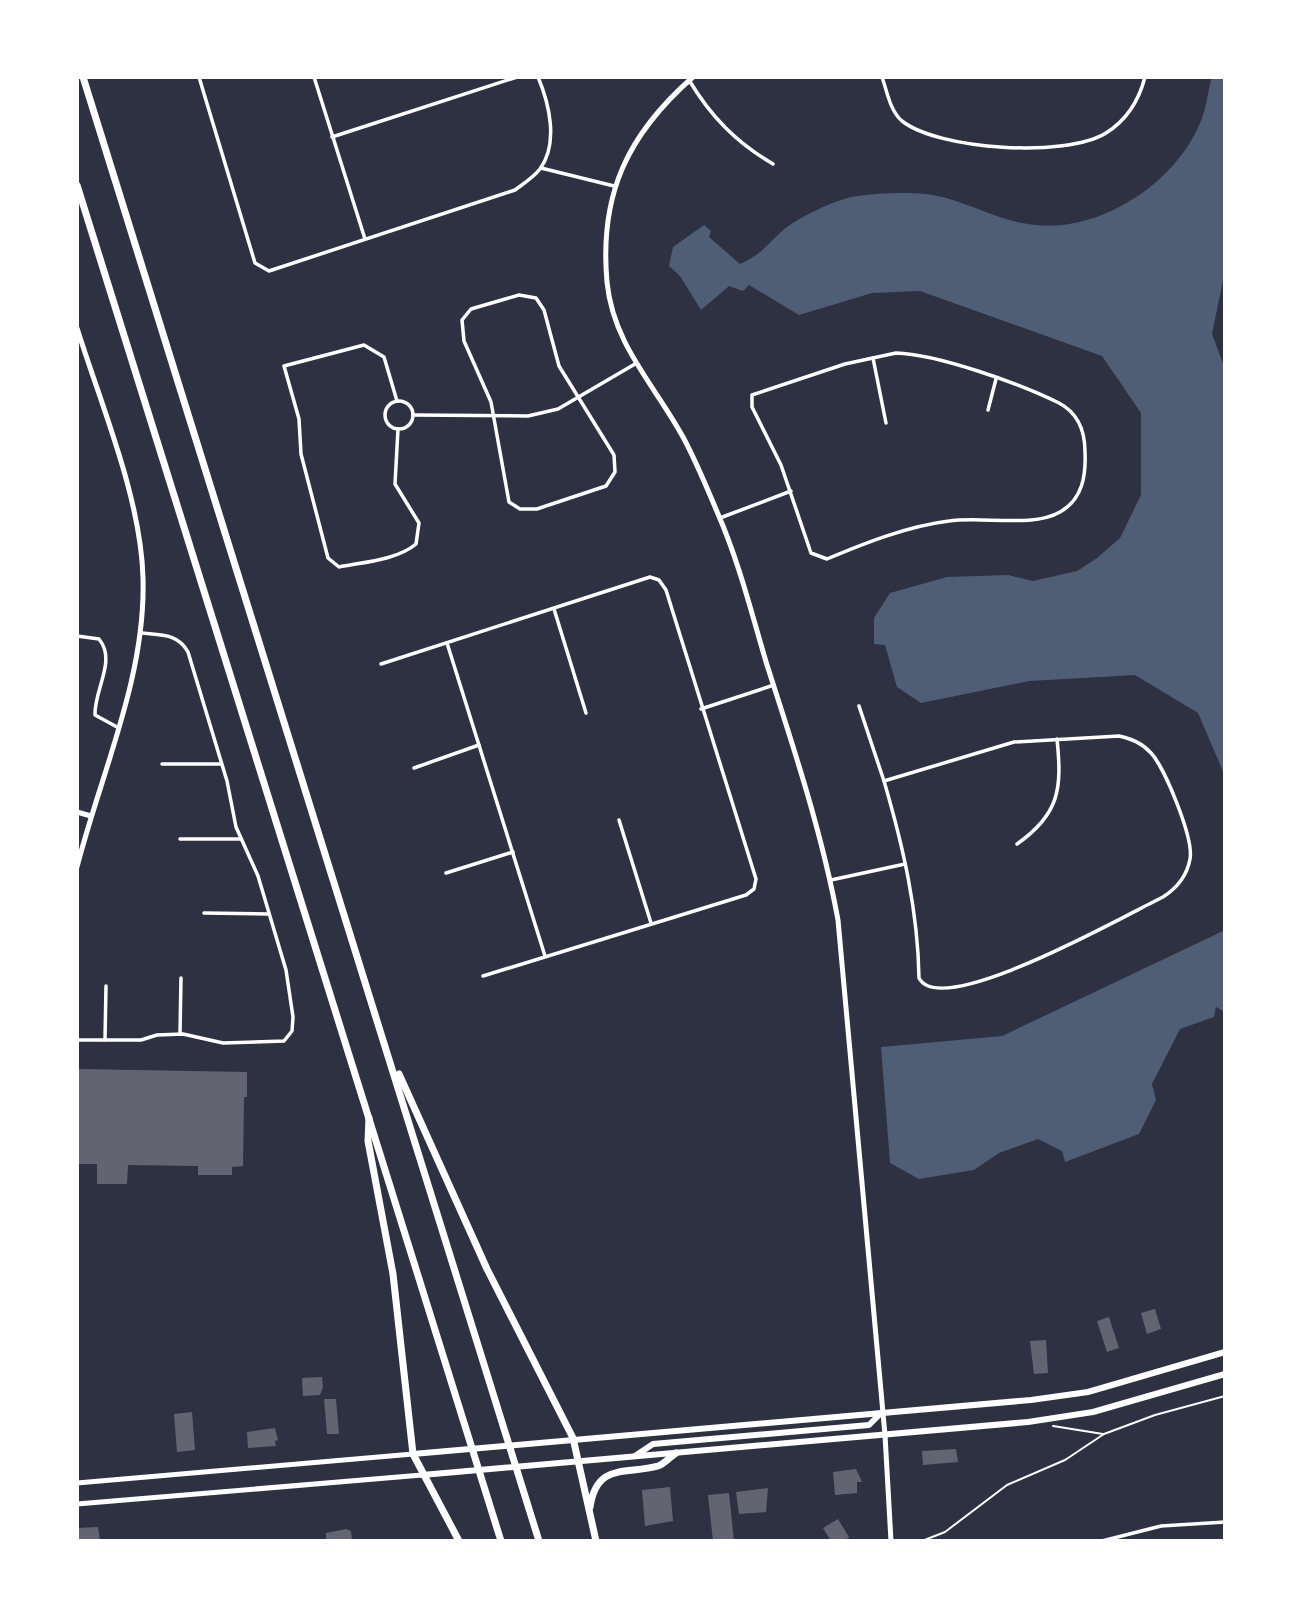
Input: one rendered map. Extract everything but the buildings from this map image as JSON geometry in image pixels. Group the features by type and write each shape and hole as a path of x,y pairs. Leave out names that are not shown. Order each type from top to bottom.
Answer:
{"highway":[{"path":"83,77 539,1541"},
{"path":"77,186 370,1114 501,1541"},
{"path":"386,1048 487,1269 573,1438 596,1541"},
{"path":"370,1114 368,1140 393,1274 413,1454 459,1541"},
{"path":"590,1511 597,1488 610,1474 659,1465 676,1453"}],"main road":[{"path":"691,79 657,110 641,131 614,186 606,247 608,285 620,335 635,364 682,436 720,517 774,685 831,880 841,949 885,1435 891,1541"},
{"path":"77,327 135,513 143,578 140,632 117,727 77,867"},
{"path":"77,812 91,816"},
{"path":"77,1483 1088,1392 1225,1352"},
{"path":"77,1504 1028,1422 1093,1412 1225,1374"},
{"path":"633,1458 653,1444 869,1425 882,1412"}],"street":[{"path":"199,77 255,263 270,271 506,195 541,168 548,145 550,120 538,77"},
{"path":"314,77 365,239"},
{"path":"332,137 517,77"},
{"path":"882,77 895,112 903,121 952,139 999,148 1063,147 1092,140 1106,133 1126,115 1138,98 1145,77"},
{"path":"691,79 703,103 726,129 740,143 774,164"},
{"path":"541,168 614,186"},
{"path":"519,295 536,298 544,310 559,366 579,399 614,455 615,472 606,485 537,509 520,509 509,502 493,413 464,341 462,320 471,309 519,295"},
{"path":"397,401 384,357 364,345 284,366 299,419 301,454 328,558 334,565 339,567 377,559 408,551 416,544 420,535 419,523 395,484 398,429"},
{"path":"896,353 921,355 1057,402 1078,421 1085,438 1084,479 1077,496 1059,513 1042,519 964,519 936,523 823,559 810,549 791,491 752,407 752,395 769,387 873,358 896,353"},
{"path":"873,358 886,423"},
{"path":"413,415 493,413 528,416 558,409 579,399 635,364"},
{"path":"988,410 996,379"},
{"path":"397,401 410,406 413,415 407,427 398,429 390,426 385,413 389,405 397,401"},
{"path":"720,517 791,491"},
{"path":"381,664 645,579 659,580 666,590 756,879 755,886 746,895 483,976"},
{"path":"554,609 586,713"},
{"path":"77,1040 141,1040 157,1035 180,1034 223,1043 269,1043 288,1038 292,1031 293,998 258,876 241,839 183,642 174,636 140,632"},
{"path":"77,635 99,639 103,644 107,663 94,703 95,715 117,727"},
{"path":"447,643 545,956"},
{"path":"701,709 774,685"},
{"path":"859,706 884,781 905,864 915,919 919,978 923,985 932,989 987,980 1013,971 1163,897 1177,886 1186,873 1191,846 1152,753 1136,741 1119,736 1014,742 884,781"},
{"path":"1017,844 1041,826 1054,804 1059,779 1057,739"},
{"path":"414,768 479,745"},
{"path":"162,764 221,764"},
{"path":"618,820 652,923"},
{"path":"180,839 241,839"},
{"path":"446,873 513,852"},
{"path":"831,880 905,864"},
{"path":"204,913 268,914"},
{"path":"180,1034 181,978"},
{"path":"105,1040 106,986"},
{"path":"1102,1541 1161,1526 1225,1522"}],"path":[{"path":"922,1541 945,1532 1007,1485 1065,1460 1104,1434 1155,1415 1225,1396"},
{"path":"1028,1422 1104,1434"}],"water":[{"path":"1212,77 1225,77 1225,271 1212,334 1225,369 1225,776 1198,713 1135,675 1029,681 921,703 897,687 885,645 874,644 874,618 890,593 947,577 1008,575 1033,581 1077,571 1120,538 1141,495 1141,413 1102,356 920,291 872,293 799,315 749,285 743,291 729,286 701,310 680,276 669,266 673,247 704,225 711,231 709,237 740,264 758,254 806,215 838,201 865,195 909,193 939,196 1002,218 1054,226 1081,222 1107,213 1132,200 1174,164 1190,142 1202,118"},
{"path":"1225,925 1225,1012 1216,1007 1214,1017 1180,1029 1152,1084 1156,1100 1139,1134 1065,1162 1062,1151 1038,1139 999,1153 974,1170 919,1179 890,1163 881,1047 1002,1036 1223,931"}]}
